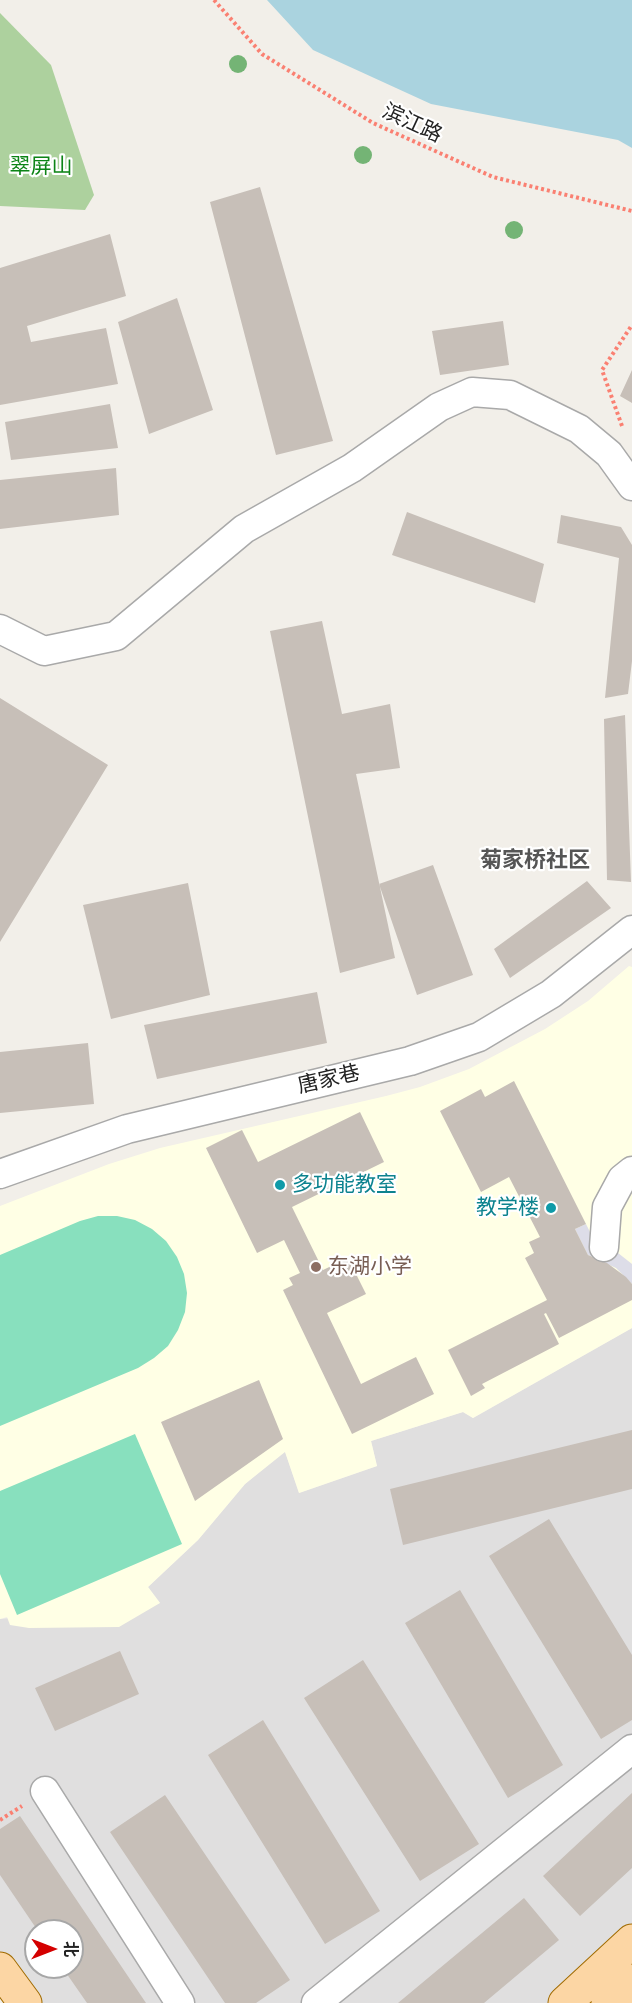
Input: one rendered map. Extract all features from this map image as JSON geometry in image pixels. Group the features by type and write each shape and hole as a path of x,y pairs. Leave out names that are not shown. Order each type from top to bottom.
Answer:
{"main road":[{"path":"565,2003 632,1941"},
{"path":"0,1969 26,2003"},
{"path":"608,2003 632,1981"}],"street":[{"path":"0,630 44,651 116,636 244,529 352,468 439,407 472,392 510,395 579,429 609,454 632,486"},
{"name":"唐家巷","path":"0,1174 127,1129 410,1061 479,1036 551,994 632,930"},
{"path":"604,1247 606,1207 622,1179 632,1171"},
{"path":"316,2003 632,1749"},
{"path":"45,1791 180,2003"}],"path":[{"name":"滨江路","path":"214,0 262,54 373,123 493,177 632,211"},
{"path":"624,433 602,370 632,325"}],"shaded area":[{"name":"东湖小学","path":"629,966 632,967 632,1328 473,1418 463,1412 371,1441 377,1466 299,1493 285,1452 245,1484 198,1540 148,1587 160,1603 119,1627 29,1628 10,1625 7,1617 0,1619 0,1206 109,1164 160,1148 386,1096 420,1087 469,1069 545,1029 588,1001"},
{"path":"586,1224 596,1244 618,1253 632,1264 632,1284 616,1268 588,1255 575,1229"},
{"path":"632,1328 632,1941 565,2003 25,2003 0,1969 0,1619 160,1603 148,1587 198,1540 245,1484 285,1451 299,1493 377,1466 371,1441 463,1412 473,1418"}],"green space":[{"name":"翠屏山","path":"0,13 51,65 94,195 85,210 0,206"},
{"path":"98,1216 117,1216 135,1220 152,1229 166,1241 177,1257 184,1274 187,1293 185,1312 178,1330 168,1346 138,1368 0,1426 0,1255 80,1221"},
{"path":"135,1434 182,1544 17,1615 0,1574 0,1491"}],"water":[{"path":"267,0 632,0 632,148 618,140 431,104 313,50"}],"building":[{"path":"260,187 333,441 276,455 210,202"},
{"path":"110,234 126,296 27,326 31,342 106,328 118,384 0,405 0,268"},
{"path":"177,298 213,410 149,434 118,322"},
{"path":"503,321 509,365 440,375 432,331"},
{"path":"632,370 632,403 620,396"},
{"path":"110,404 118,448 11,460 5,422"},
{"path":"116,468 119,515 0,529 0,480"},
{"path":"407,512 544,564 535,603 392,555"},
{"path":"561,515 621,527 632,545 632,661 628,694 605,698 619,558 557,543"},
{"path":"322,621 342,714 390,704 400,768 356,774 395,958 340,973 270,631"},
{"path":"0,698 108,765 0,942"},
{"path":"625,715 631,882 607,880 604,719"},
{"path":"433,865 473,975 417,995 379,884"},
{"path":"587,881 611,908 510,978 494,949"},
{"path":"188,883 210,995 111,1019 83,905"},
{"path":"317,992 327,1043 157,1079 144,1025"},
{"path":"88,1043 94,1104 0,1113 0,1052"},
{"name":"教学楼","path":"514,1081 586,1224 575,1229 588,1255 607,1263 626,1277 632,1284 632,1300 559,1338 546,1313 544,1314 559,1344 482,1384 485,1388 471,1396 448,1350 547,1300 525,1258 534,1253 529,1242 540,1237 509,1177 481,1192 440,1111 481,1089 485,1097"},
{"path":"360,1112 384,1162 292,1207 323,1270 348,1258 366,1294 327,1313 361,1384 416,1357 434,1394 352,1434 283,1290 293,1285 289,1278 300,1273 284,1240 257,1253 206,1148 242,1130 258,1162"},
{"path":"259,1380 283,1439 195,1501 161,1422"},
{"path":"632,1430 632,1489 403,1545 390,1489"},
{"path":"549,1519 632,1655 632,1720 601,1739 489,1556"},
{"path":"460,1590 563,1765 508,1798 405,1623"},
{"path":"120,1651 139,1694 55,1731 35,1688"},
{"path":"363,1660 479,1844 420,1881 304,1698"},
{"path":"263,1720 380,1911 325,1944 208,1755"},
{"path":"632,1793 632,1868 580,1916 543,1876"},
{"path":"165,1795 290,1980 256,2003 225,2003 110,1832"},
{"path":"20,1816 146,2003 87,2003 70,1979 84,1979 84,1919 30,1919 0,1875 0,1829"},
{"path":"524,1898 559,1940 484,2003 398,2003"}],"place":[{"name":"多功能教室","path":"280,1185"},
{"name":"教学楼","path":"551,1208"},
{"name":"东湖小学","path":"316,1267"}],"district":[{"name":"菊家桥社区","path":"535,861"}]}
